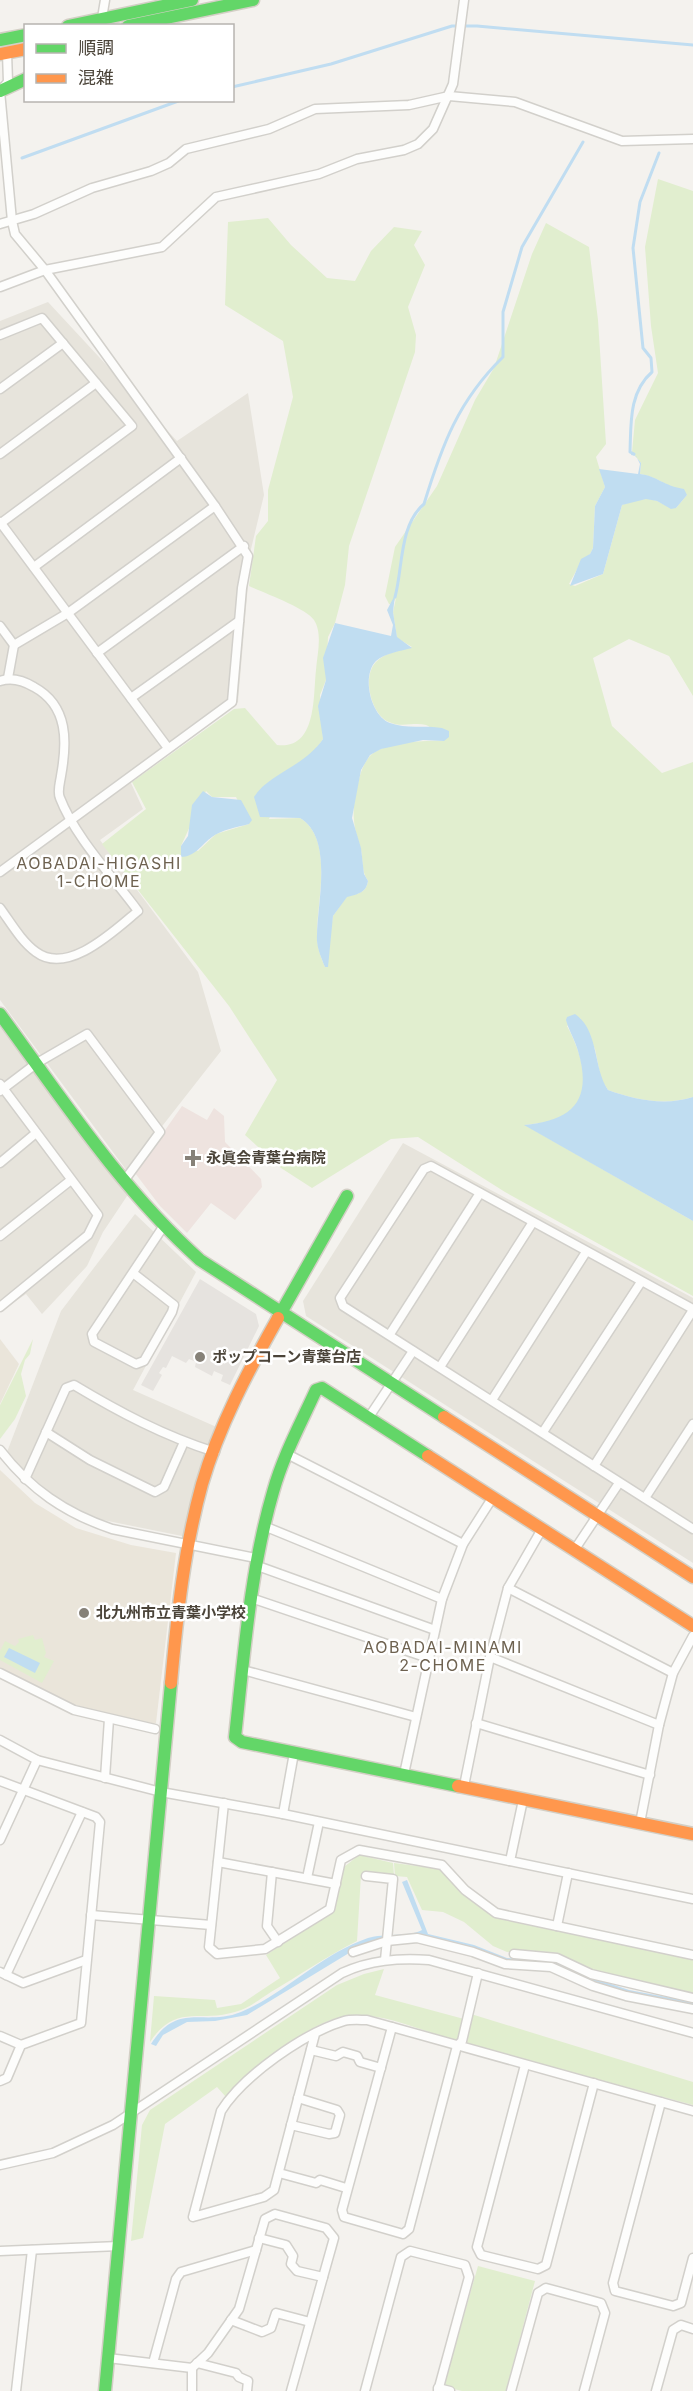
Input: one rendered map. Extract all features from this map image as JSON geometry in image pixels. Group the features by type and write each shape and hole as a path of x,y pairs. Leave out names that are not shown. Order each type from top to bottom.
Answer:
{"street":[{"path":"102,18 105,0"},
{"path":"76,24 192,0"},
{"path":"138,24 253,0"},
{"path":"0,287 45,270 138,254 162,247 216,196 319,174 357,159 404,150 418,144 433,129 448,96 457,61 464,0"},
{"path":"0,40 24,35"},
{"path":"0,872 69,819 232,702 239,621 248,556 244,546 216,506 45,270 15,234 0,91 8,82 4,54 24,49"},
{"path":"0,91 24,80"},
{"path":"0,224 92,188 152,171 169,163 186,149 268,129 315,109 409,105 448,96 515,102 622,141 656,142 693,139"},
{"path":"0,335 42,318 132,426 1,523 168,748"},
{"path":"0,389 63,343"},
{"path":"0,454 96,383"},
{"path":"34,567 181,458"},
{"path":"0,908 36,952 46,957 60,958 78,954 99,943 138,911 69,819 58,795 66,733 60,716 41,691 4,679 14,645 68,613 216,506"},
{"path":"98,653 244,546"},
{"path":"131,698 239,621"},
{"path":"0,626 14,645"},
{"path":"0,1014 124,1181 164,1227 200,1260 693,1577"},
{"path":"0,1307 88,1235 97,1222 98,1215 1,1088 37,1063 87,1034 160,1131 124,1181"},
{"path":"0,1163 36,1133"},
{"path":"594,1466 693,1310 431,1166 424,1169 340,1298 344,1306 390,1334 414,1351 440,1366 620,1483 693,1529"},
{"path":"0,1236 70,1180"},
{"path":"390,1334 480,1193"},
{"path":"105,2391 134,2110 178,1608 190,1544 203,1482 231,1410 347,1196"},
{"path":"440,1366 533,1222"},
{"path":"133,1273 174,1305 144,1361 136,1364 94,1342 92,1334 133,1273 164,1227"},
{"path":"492,1400 586,1252"},
{"path":"543,1432 641,1282"},
{"path":"369,1417 414,1351"},
{"path":"25,1479 66,1388 74,1385 129,1418 184,1442 215,1452"},
{"path":"693,1626 322,1388 316,1390 273,1489 256,1562 235,1737 242,1742 693,1834"},
{"path":"645,1498 693,1424"},
{"path":"46,1432 90,1460 155,1492 164,1487 184,1442"},
{"path":"0,1450 25,1479 65,1509 89,1521 112,1529 190,1544 256,1562 435,1630"},
{"path":"287,1454 462,1544"},
{"path":"575,1549 620,1483"},
{"path":"404,1774 442,1599 462,1544 494,1497"},
{"path":"264,1526 442,1599"},
{"path":"464,1786 490,1657 508,1588 542,1529"},
{"path":"508,1588 673,1673"},
{"path":"251,1598 428,1658"},
{"path":"640,1823 659,1725 673,1673 693,1636"},
{"path":"490,1657 659,1725"},
{"path":"243,1670 416,1717"},
{"path":"0,1673 65,1706 155,1729"},
{"path":"105,1778 110,1719"},
{"path":"476,1723 650,1775"},
{"path":"0,1740 37,1760 161,1792 283,1814 693,1899"},
{"path":"283,1814 294,1753"},
{"path":"0,1840 37,1760"},
{"path":"0,1781 22,1792 96,1817 99,1822 81,2023 21,2045 0,2036"},
{"path":"510,1861 523,1800"},
{"path":"224,1803 209,1947 217,1954 265,1949 330,1909 341,1860 359,1850 442,1864 465,1890 496,1913 693,1954"},
{"path":"82,1812 3,1973 23,1983 86,1960"},
{"path":"307,1878 319,1822"},
{"path":"218,1862 336,1884"},
{"path":"272,1872 267,1926 278,1942"},
{"path":"557,1926 568,1873"},
{"path":"366,1876 393,1879 385,1960"},
{"path":"91,1915 211,1925"},
{"path":"353,1953 387,1941 417,1938 473,1952 505,1964 546,1965 615,1992 693,2009"},
{"path":"514,1954 557,1958 591,1974 693,1998"},
{"path":"0,2165 53,2153 113,2125 342,1973 356,1966 385,1960 429,1960 693,2033"},
{"path":"392,2027 346,2188 342,2210 344,2217 403,2234 409,2229 457,2046 462,2041 478,1973"},
{"path":"315,2034 274,2190 264,2198 193,2217 221,2111 228,2100 280,2055 315,2034 346,2020 367,2020 693,2111"},
{"path":"0,2081 7,2078 21,2045"},
{"path":"311,2050 336,2056 343,2052 357,2056 360,2062 381,2068"},
{"path":"525,2065 477,2247 481,2255 538,2269 546,2265 594,2083"},
{"path":"291,2125 329,2134 335,2133 340,2115 337,2110 298,2098"},
{"path":"662,2103 613,2283 615,2291 673,2306 681,2303 693,2258"},
{"path":"279,2173 316,2183 320,2180 346,2188"},
{"path":"192,2391 194,2365 208,2354 239,2309 265,2219 275,2214 326,2228 334,2238 291,2391"},
{"path":"260,2238 286,2245 293,2256 291,2264 297,2271 323,2277"},
{"path":"0,2251 119,2246"},
{"path":"16,2391 32,2250"},
{"path":"153,2363 176,2279 181,2272 256,2250"},
{"path":"364,2391 401,2257 410,2251 465,2265 469,2277 438,2390 450,2391"},
{"path":"510,2391 538,2293 546,2288 601,2303 605,2313 584,2391"},
{"path":"231,2320 262,2332 271,2328 276,2313 310,2322"},
{"path":"656,2391 673,2330 681,2325 693,2329"},
{"path":"108,2358 194,2365 236,2373 248,2381 247,2391"}],"shaded area":[{"path":"48,302 177,441 248,393 264,495 251,549 238,702 130,781 143,809 100,840 198,972 221,1051 127,1171 0,1000 0,321"},
{"path":"0,1027 129,1193 103,1232 87,1266 42,1314 26,1294 0,1312"},
{"name":"永眞会青葉台病院","path":"182,1106 207,1120 214,1108 224,1116 225,1142 261,1179 262,1187 235,1220 211,1203 187,1233 160,1206 135,1173"},
{"path":"403,1143 693,1298 693,1563 306,1316 303,1301"},
{"path":"135,1214 196,1272 133,1390 221,1429 187,1537 88,1517 60,1502 23,1471 7,1452 61,1311"},
{"path":"200,1279 256,1314 259,1326 230,1385 221,1381 223,1375 214,1371 212,1376 195,1367 196,1362 189,1359 186,1363 172,1356 166,1368 163,1367 159,1373 162,1375 153,1391 141,1385"},
{"path":"0,1339 19,1364 0,1404"},
{"name":"北九州市立青葉小学校","path":"0,1470 35,1503 76,1528 131,1545 176,1553 156,1723 150,1726 102,1714 56,1698 0,1668"}],"green space":[{"path":"658,179 693,191 693,696 669,656 629,639 593,658 612,726 662,773 693,762 693,1097 682,1100 650,1101 608,1090 601,1079 595,1049 580,1018 567,1026 583,1071 583,1094 578,1105 570,1113 559,1118 525,1125 693,1221 693,1296 505,1192 418,1137 391,1139 312,1188 281,1168 245,1135 277,1080 229,1006 102,844 146,809 132,782 234,709 245,708 277,745 290,744 300,739 306,731 313,707 319,645 314,620 310,615 284,601 249,586 256,536 268,521 268,490 293,397 283,341 225,305 228,222 268,218 291,245 327,278 355,281 371,251 394,227 422,231 414,245 425,265 408,307 416,335 415,352 349,546 345,585 335,623 328,637 326,680 320,695 323,739 315,751 291,769 269,819 300,818 311,828 317,841 321,873 317,940 325,967 333,916 347,896 358,894 368,881 364,872 354,819 356,792 364,765 375,752 393,745 444,741 426,725 398,725 389,722 377,711 370,694 370,675 377,661 389,654 412,647 397,638 393,612 396,598 392,605 385,596 395,547 437,486 475,400 494,368 532,254 546,223 589,247 598,320 606,444 596,457 605,487 595,506 593,548 581,562 569,584 575,586 603,574 622,505 648,499 676,508 687,495 658,480 640,474 641,463 632,452 635,420 658,373 651,326 645,247","holes":["206,791 212,797 236,797 249,824 216,834 198,851 181,846"]},
{"path":"33,1339 30,1354 25,1360 21,1374 26,1396 15,1419 0,1439 0,1405"},
{"path":"33,1635 35,1640 42,1638 46,1653 44,1657 54,1661 42,1683 0,1660 0,1651 5,1641 15,1646 19,1642 18,1639"},
{"path":"359,1855 393,1863 394,1876 361,1875 357,1941 245,2009 222,2015 179,2018 169,2022 150,2042 154,1996 215,2000 217,2008 241,2004 280,1978 266,1955 335,1910 344,1867"},
{"path":"394,1863 440,1869 463,1894 496,1917 693,1959 693,1994 597,1973 557,1955 507,1952 493,1946 464,1922 443,1912 422,1910 407,1877 395,1876"},
{"path":"384,1969 375,1995 464,2019 458,2042 394,2021 356,2015 340,2017 304,2033 268,2058 226,2097 217,2087 165,2124 143,2238 131,2241 142,2125 150,2110 337,1985"},
{"path":"471,2014 693,2082 693,2105 463,2043"},
{"path":"478,2266 535,2281 506,2391 462,2391 446,2387 445,2382"}],"water":[{"path":"637,458 641,463 640,474 684,489 687,495 676,508 671,509 657,501 646,499 622,505 603,574 570,586 581,559 590,554 593,548 595,506 605,487 599,469 638,474 640,464"},
{"path":"395,595 393,612 397,637 412,648 388,654 376,661 369,676 373,704 383,719 390,723 402,726 442,728 449,731 449,737 444,741 423,740 381,749 370,755 361,770 352,818 361,848 364,874 368,881 363,891 347,897 333,916 328,967 325,967 317,939 321,872 317,840 310,827 300,818 260,817 254,797 268,782 306,757 323,739 318,706 326,680 323,658 335,623 391,636 393,625 387,610"},
{"path":"203,791 212,797 241,800 252,820 249,824 216,835 194,853 181,857 181,846 188,836 192,805"},
{"path":"575,1014 583,1021 592,1039 603,1081 608,1090 650,1101 672,1101 693,1097 693,1221 524,1125 555,1119 575,1105 580,1095 583,1083 582,1068 577,1047 566,1020 567,1017"},
{"path":"9,1648 40,1663 35,1673 4,1657"},
{"path":"407,1880 428,1934 474,1945 507,1958 555,1961 590,1977 629,1990 693,2002 693,2005 626,1992 590,1982 564,1969 511,1962 425,1936 354,1950 247,2015 215,2021 187,2022 163,2035 156,2046 151,2044 161,2031 171,2023 182,2019 228,2016 241,2012 273,1995 319,1963 351,1945 368,1938 410,1934 422,1930 402,1882"}],"waterway":[{"path":"234,87 331,64 452,26 477,26 693,45"},
{"path":"22,158 176,102"},
{"path":"395,597 403,548 410,523 424,504 453,425 474,390 503,357 503,312 522,247 583,142"},
{"path":"634,454 630,452 635,398 644,380 652,372 651,358 643,348 633,248 640,202 659,153"}],"traffic: fast":[{"path":"78,24 192,0"},
{"path":"138,24 253,0"},
{"path":"0,40 24,35"},
{"path":"0,91 24,80"},
{"path":"0,1014 118,1173 171,1232 200,1260 444,1417"},
{"path":"278,1318 347,1196"},
{"path":"428,1456 322,1388 316,1390 282,1466 265,1522 253,1583 235,1737 242,1742 458,1786"},
{"path":"105,2391 171,1683"}],"traffic: slow":[{"path":"0,54 24,49"},
{"path":"171,1683 186,1558 202,1484 235,1399 278,1318"},
{"path":"444,1417 693,1577"},
{"path":"428,1456 693,1626"},
{"path":"458,1786 693,1834"}],"place":[{"name":"永眞会青葉台病院","path":"193,1158"},
{"name":"ポップコーン青葉台店","path":"200,1357"},
{"name":"北九州市立青葉小学校","path":"84,1613"}],"district":[{"name":"AOBADAI-HIGASHI 1-CHOME","path":"99,872"},
{"name":"AOBADAI-MINAMI 2-CHOME","path":"443,1656"}]}
